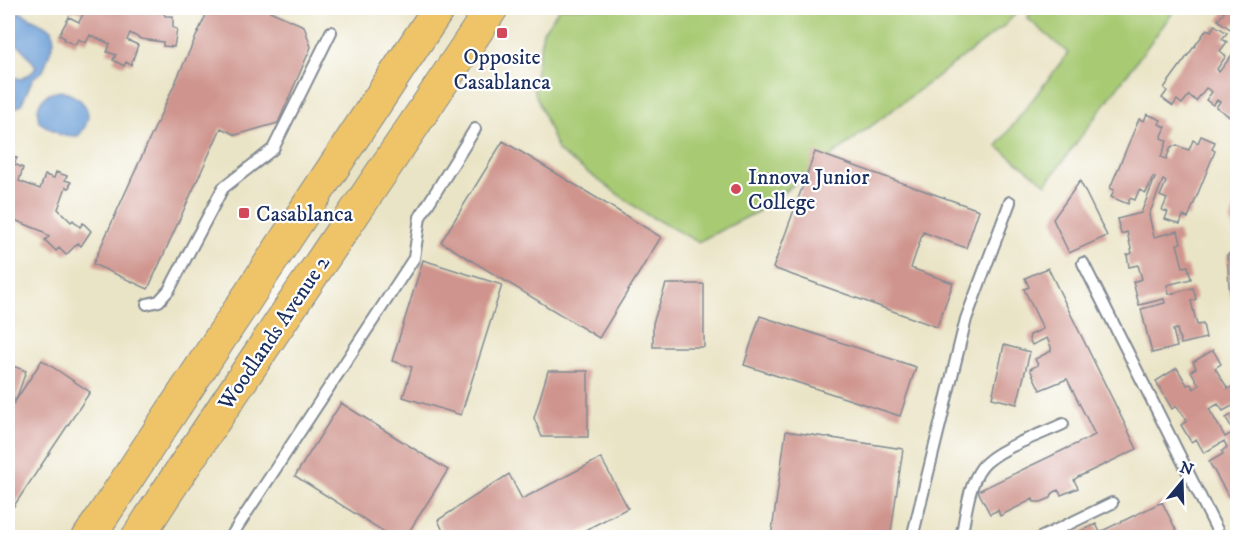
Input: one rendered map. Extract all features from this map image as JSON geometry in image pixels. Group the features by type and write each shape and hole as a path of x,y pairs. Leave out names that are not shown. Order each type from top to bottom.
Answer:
{"main road":[{"name":"Woodlands Avenue 2","path":"88,537 439,8"},
{"name":"Woodlands Avenue 2","path":"137,537 246,370 402,144 492,8"}],"lane":[{"path":"147,303 159,301 169,290 223,188 273,149 331,32"},
{"path":"230,537 414,258 420,217 475,129"},
{"path":"912,537 966,319 1010,201"},
{"path":"1083,263 1221,537"},
{"path":"961,537 972,489 982,468 995,456 1063,424"},
{"path":"1040,537 1112,503"}],"green space":[{"path":"560,8 1021,8 1004,26 757,212 698,242 644,213 558,151 533,88 543,31"},
{"path":"1035,8 1176,8 1046,184 997,146 1068,53 1027,18"}],"water":[{"path":"19,12 52,29 54,41 43,71 33,78 21,105 8,112 8,76 21,79 33,72 36,66 21,47 8,39 8,22 15,19"},
{"path":"61,91 77,98 86,108 87,121 78,136 61,135 39,122 38,110 41,100 49,94"}],"building":[{"path":"67,8 137,8 141,12 150,12 150,8 162,8 165,16 173,16 173,28 177,29 174,47 163,46 163,42 141,39 130,33 127,40 138,45 131,65 126,62 124,66 113,60 116,55 107,52 110,44 90,35 86,43 78,39 75,45 59,35 69,17 79,22 83,14 75,10 72,12"},
{"path":"209,8 263,8 304,26 311,47 278,123 236,135 221,128 148,289 93,264"},
{"path":"1238,8 1238,25 1234,23 1230,29 1218,20 1224,12 1221,10"},
{"path":"1215,25 1227,33 1222,39 1227,42 1220,51 1226,56 1217,69 1219,72 1238,47 1238,104 1229,116 1216,107 1220,102 1217,100 1213,105 1206,100 1212,92 1206,88 1196,101 1189,95 1182,104 1177,100 1173,106 1162,98 1167,91 1164,88 1207,29 1211,31"},
{"path":"1147,114 1161,120 1159,124 1166,127 1161,138 1167,141 1161,157 1166,159 1171,147 1177,146 1189,150 1193,140 1198,143 1201,136 1215,142 1212,149 1215,151 1188,218 1183,216 1180,224 1165,219 1168,212 1162,210 1167,199 1160,196 1166,182 1163,180 1149,215 1154,237 1178,231 1181,243 1177,244 1183,267 1188,266 1191,279 1167,285 1169,294 1193,288 1196,299 1191,301 1197,325 1203,324 1206,338 1181,344 1177,329 1173,330 1177,347 1152,353 1141,309 1165,303 1164,299 1139,305 1133,282 1142,279 1138,265 1129,267 1127,255 1132,253 1127,232 1121,234 1117,219 1141,213 1155,178 1153,177 1146,193 1139,190 1135,200 1130,198 1128,204 1111,197 1114,190 1110,188 1139,119 1144,121"},
{"path":"503,141 661,237 599,338 441,242"},
{"path":"815,152 979,210 966,248 923,232 911,268 953,283 937,327 773,268"},
{"path":"8,154 17,158 14,164 23,168 19,181 40,189 45,175 54,178 56,172 67,176 65,180 71,182 69,188 66,187 58,209 71,222 73,220 80,227 83,223 91,231 81,246 78,243 66,255 59,248 56,251 45,240 49,237 42,231 12,219 11,223 8,221"},
{"path":"1080,181 1107,236 1069,253 1053,219"},
{"path":"1238,196 1238,236 1230,222"},
{"path":"1238,248 1237,328 1229,286 1227,255"},
{"path":"423,260 502,285 461,415 403,397 412,367 392,361"},
{"path":"1048,268 1137,449 1078,477 1074,480 1078,488 1061,495 1058,490 1051,498 1041,502 1034,502 1033,499 1000,516 998,510 990,514 978,491 1095,435 1067,379 1040,390 1030,369 1038,365 1035,359 1051,351 1051,347 1047,338 1032,345 1029,339 1030,335 1043,329 1024,289 1029,287 1025,278"},
{"path":"666,284 704,284 704,347 653,347 653,323"},
{"path":"760,316 916,367 900,416 744,365"},
{"path":"1004,345 1030,352 1017,404 992,398"},
{"path":"1213,350 1221,364 1215,368 1228,389 1233,386 1238,394 1238,403 1223,411 1218,404 1209,409 1225,437 1234,432 1226,418 1238,411 1238,493 1229,497 1209,462 1223,454 1222,451 1227,447 1224,441 1204,453 1196,439 1191,442 1181,425 1187,421 1176,406 1172,409 1156,381 1177,368 1187,385 1191,384 1194,389 1199,385 1191,371 1196,368 1193,362"},
{"path":"42,360 90,392 14,506 8,502 8,412"},
{"path":"8,364 26,371 16,400 8,397"},
{"path":"548,371 588,371 588,437 542,437 534,418"},
{"path":"341,403 448,470 405,538 394,538 295,476"},
{"path":"786,431 903,449 890,538 771,538"},
{"path":"601,458 628,508 570,538 430,538 443,531 438,520 509,474 522,499"},
{"path":"1162,502 1180,538 1081,538 1079,532 1096,524 1100,532"}],"place":[{"name":"Opposite Casablanca","path":"502,33"},
{"name":"Innova Junior College","path":"736,189"},
{"name":"Casablanca","path":"244,213"}]}
